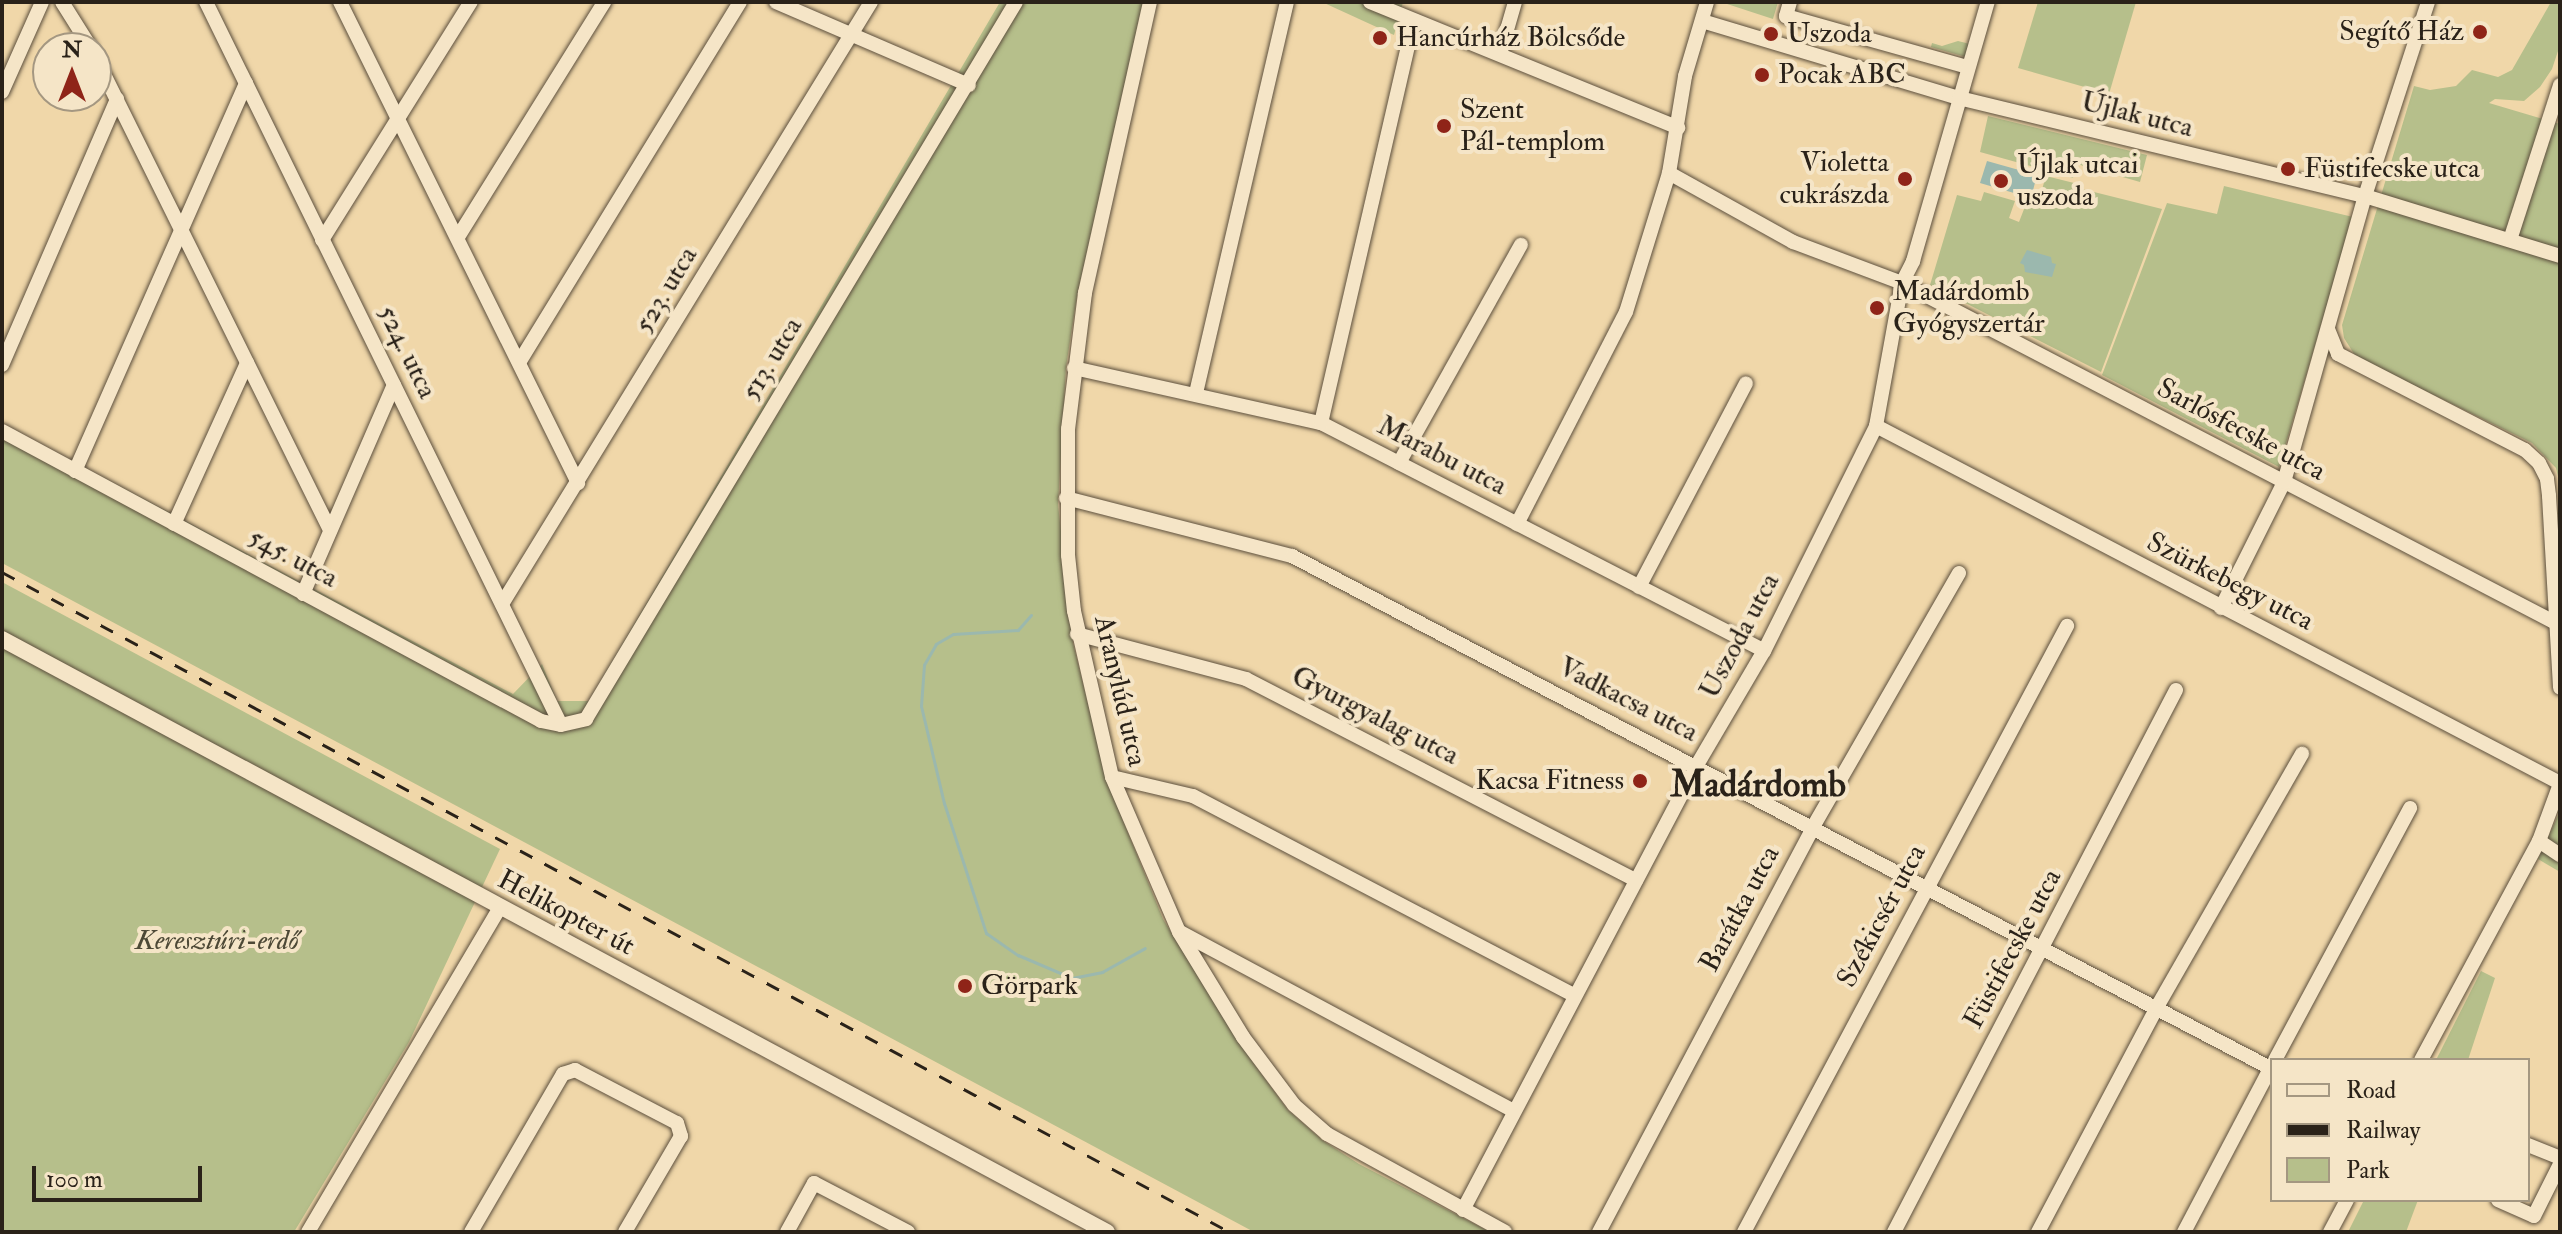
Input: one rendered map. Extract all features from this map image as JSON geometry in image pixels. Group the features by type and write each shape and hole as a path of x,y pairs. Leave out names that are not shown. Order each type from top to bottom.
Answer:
{"street":[{"path":"2,92 42,2"},
{"path":"62,2 81,32"},
{"name":"524. utca","path":"206,2 561,725"},
{"path":"340,2 578,483"},
{"path":"322,240 471,2"},
{"path":"458,237 604,2"},
{"path":"520,361 740,2"},
{"path":"776,2 969,85"},
{"name":"523. utca","path":"502,604 871,2"},
{"name":"513. utca","path":"561,725 586,719 600,701 1016,2"},
{"name":"Aranylúd utca","path":"1150,2 1085,293 1074,368 1066,498 1068,555 1077,634 1112,777 1179,932 1243,1037 1294,1105 1327,1134 1505,1232"},
{"path":"1196,393 1287,2"},
{"path":"1370,2 1410,13 1678,128"},
{"path":"1500,54 1515,2"},
{"path":"1517,524 1626,312 1669,173 1685,76 1707,2"},
{"path":"1790,2 1786,16 1967,67"},
{"name":"Uszoda utca","path":"1463,1210 1697,765 1764,651 1876,426 1902,283 1913,261 1988,2"},
{"path":"2221,608 2284,482 2365,196 2428,2"},
{"path":"1321,423 1410,13"},
{"name":"Újlak utca","path":"1702,21 1959,98 2365,196 2560,256"},
{"path":"75,471 246,83"},
{"path":"2510,240 2558,103 2560,85"},
{"path":"112,89 330,530"},
{"path":"2,365 117,99"},
{"name":"Sarlósfecske utca","path":"1669,173 1793,242 1902,283 2556,623"},
{"path":"1399,463 1521,245"},
{"path":"2328,327 2338,354 2525,450 2539,463 2547,479 2549,496 2560,688"},
{"path":"174,524 247,363"},
{"name":"Marabu utca","path":"1074,368 1321,423 1764,651"},
{"path":"1639,587 1746,383"},
{"path":"303,594 394,385"},
{"name":"Szürkebegy utca","path":"1876,426 2560,784"},
{"name":"545. utca","path":"2,431 541,721 561,725"},
{"name":"Vadkacsa utca","path":"1066,498 1292,556 2270,1064"},
{"name":"Barátka utca","path":"1599,1232 1813,827 1959,573"},
{"name":"Székicsér utca","path":"1744,1232 2067,626"},
{"name":"Gyurgyalag utca","path":"1077,634 1246,679 1636,880"},
{"name":"Helikopter út","path":"2,639 1107,1232"},
{"name":"Füstifecske utca","path":"1894,1232 2176,690"},
{"path":"2038,1232 2157,1007 2302,754"},
{"path":"1112,777 1193,796 1574,995"},
{"path":"2422,1058 2539,841 2560,784"},
{"path":"2276,1058 2410,808"},
{"path":"2539,841 2560,855"},
{"path":"308,1232 500,907"},
{"path":"1179,932 1514,1111"},
{"path":"2184,1232 2270,1069"},
{"path":"471,1232 563,1074 575,1070 677,1123 681,1136 625,1232"},
{"path":"2530,1146 2560,1158"},
{"path":"2502,1202 2534,1216 2560,1164"},
{"path":"787,1232 814,1183 908,1232"},
{"path":"2330,1232 2346,1202"}],"green space":[{"path":"1000,2 1143,2 1077,296 1066,367 1058,504 1073,643 1107,781 1163,919 1236,1039 1288,1110 1322,1140 1359,1164 1490,1232 1254,1232 2,563 2,424 513,694 542,664 557,701 589,701"},
{"path":"1322,2 1403,2 1394,35"},
{"path":"1721,2 1778,2 1773,19"},
{"path":"2038,2 2136,2 2109,94 2018,68"},
{"path":"2551,2 2560,2 2560,45 2552,69 2540,87 2524,101 2495,99 2489,103 2560,124 2560,485 2556,468 2532,443 2356,357 2344,338 2342,325 2414,86 2430,90 2456,86 2472,70 2498,77 2512,70"},
{"path":"1958,41 1970,44 1966,57 1931,47 1932,43 1942,46"},
{"path":"1988,116 2147,155 2140,182 2077,164 2073,178 1980,152"},
{"path":"2046,176 2074,183 2074,187 2162,209 2101,372 1930,285 1957,195 1981,201 1984,192 2015,201 2009,218 2019,222 2026,204 2037,206"},
{"path":"2224,186 2353,217 2279,467 2102,375 2167,203 2217,214"},
{"name":"Keresztúri-erdő","path":"2,582 500,849 409,1042 294,1232 2,1232"},
{"path":"2560,811 2560,872 2538,859"},
{"path":"2481,971 2495,978 2469,1058 2437,1058"},
{"path":"2363,1202 2417,1202 2406,1232 2348,1232"}],"water":[{"path":"1987,161 2037,175 2031,198 1980,183"},
{"path":"2027,250 2051,257 2052,263 2056,264 2052,277 2025,272 2024,265 2020,263"}],"waterway":[{"path":"1031,615 1018,630 953,634 936,644 924,665 921,706 944,803 986,933 1018,955 1072,978 1102,972 1145,948"}],"railway":[{"path":"2,572 1230,1232"}],"place":[{"name":"Segítő Ház","path":"2480,32"},
{"name":"Uszoda","path":"1771,34"},
{"name":"Hancúrház Bölcsőde","path":"1380,38"},
{"name":"Pocak ABC","path":"1762,75"},
{"name":"Szent Pál-templom","path":"1444,126"},
{"name":"Füstifecske utca","path":"2288,169"},
{"name":"Violetta cukrászda","path":"1905,179"},
{"name":"Újlak utcai uszoda","path":"2001,181"},
{"name":"Madárdomb Gyógyszertár","path":"1877,308"},
{"name":"Kacsa Fitness","path":"1640,781"},
{"name":"Görpark","path":"965,986"}],"district":[{"name":"Madárdomb","path":"1758,785"}]}
